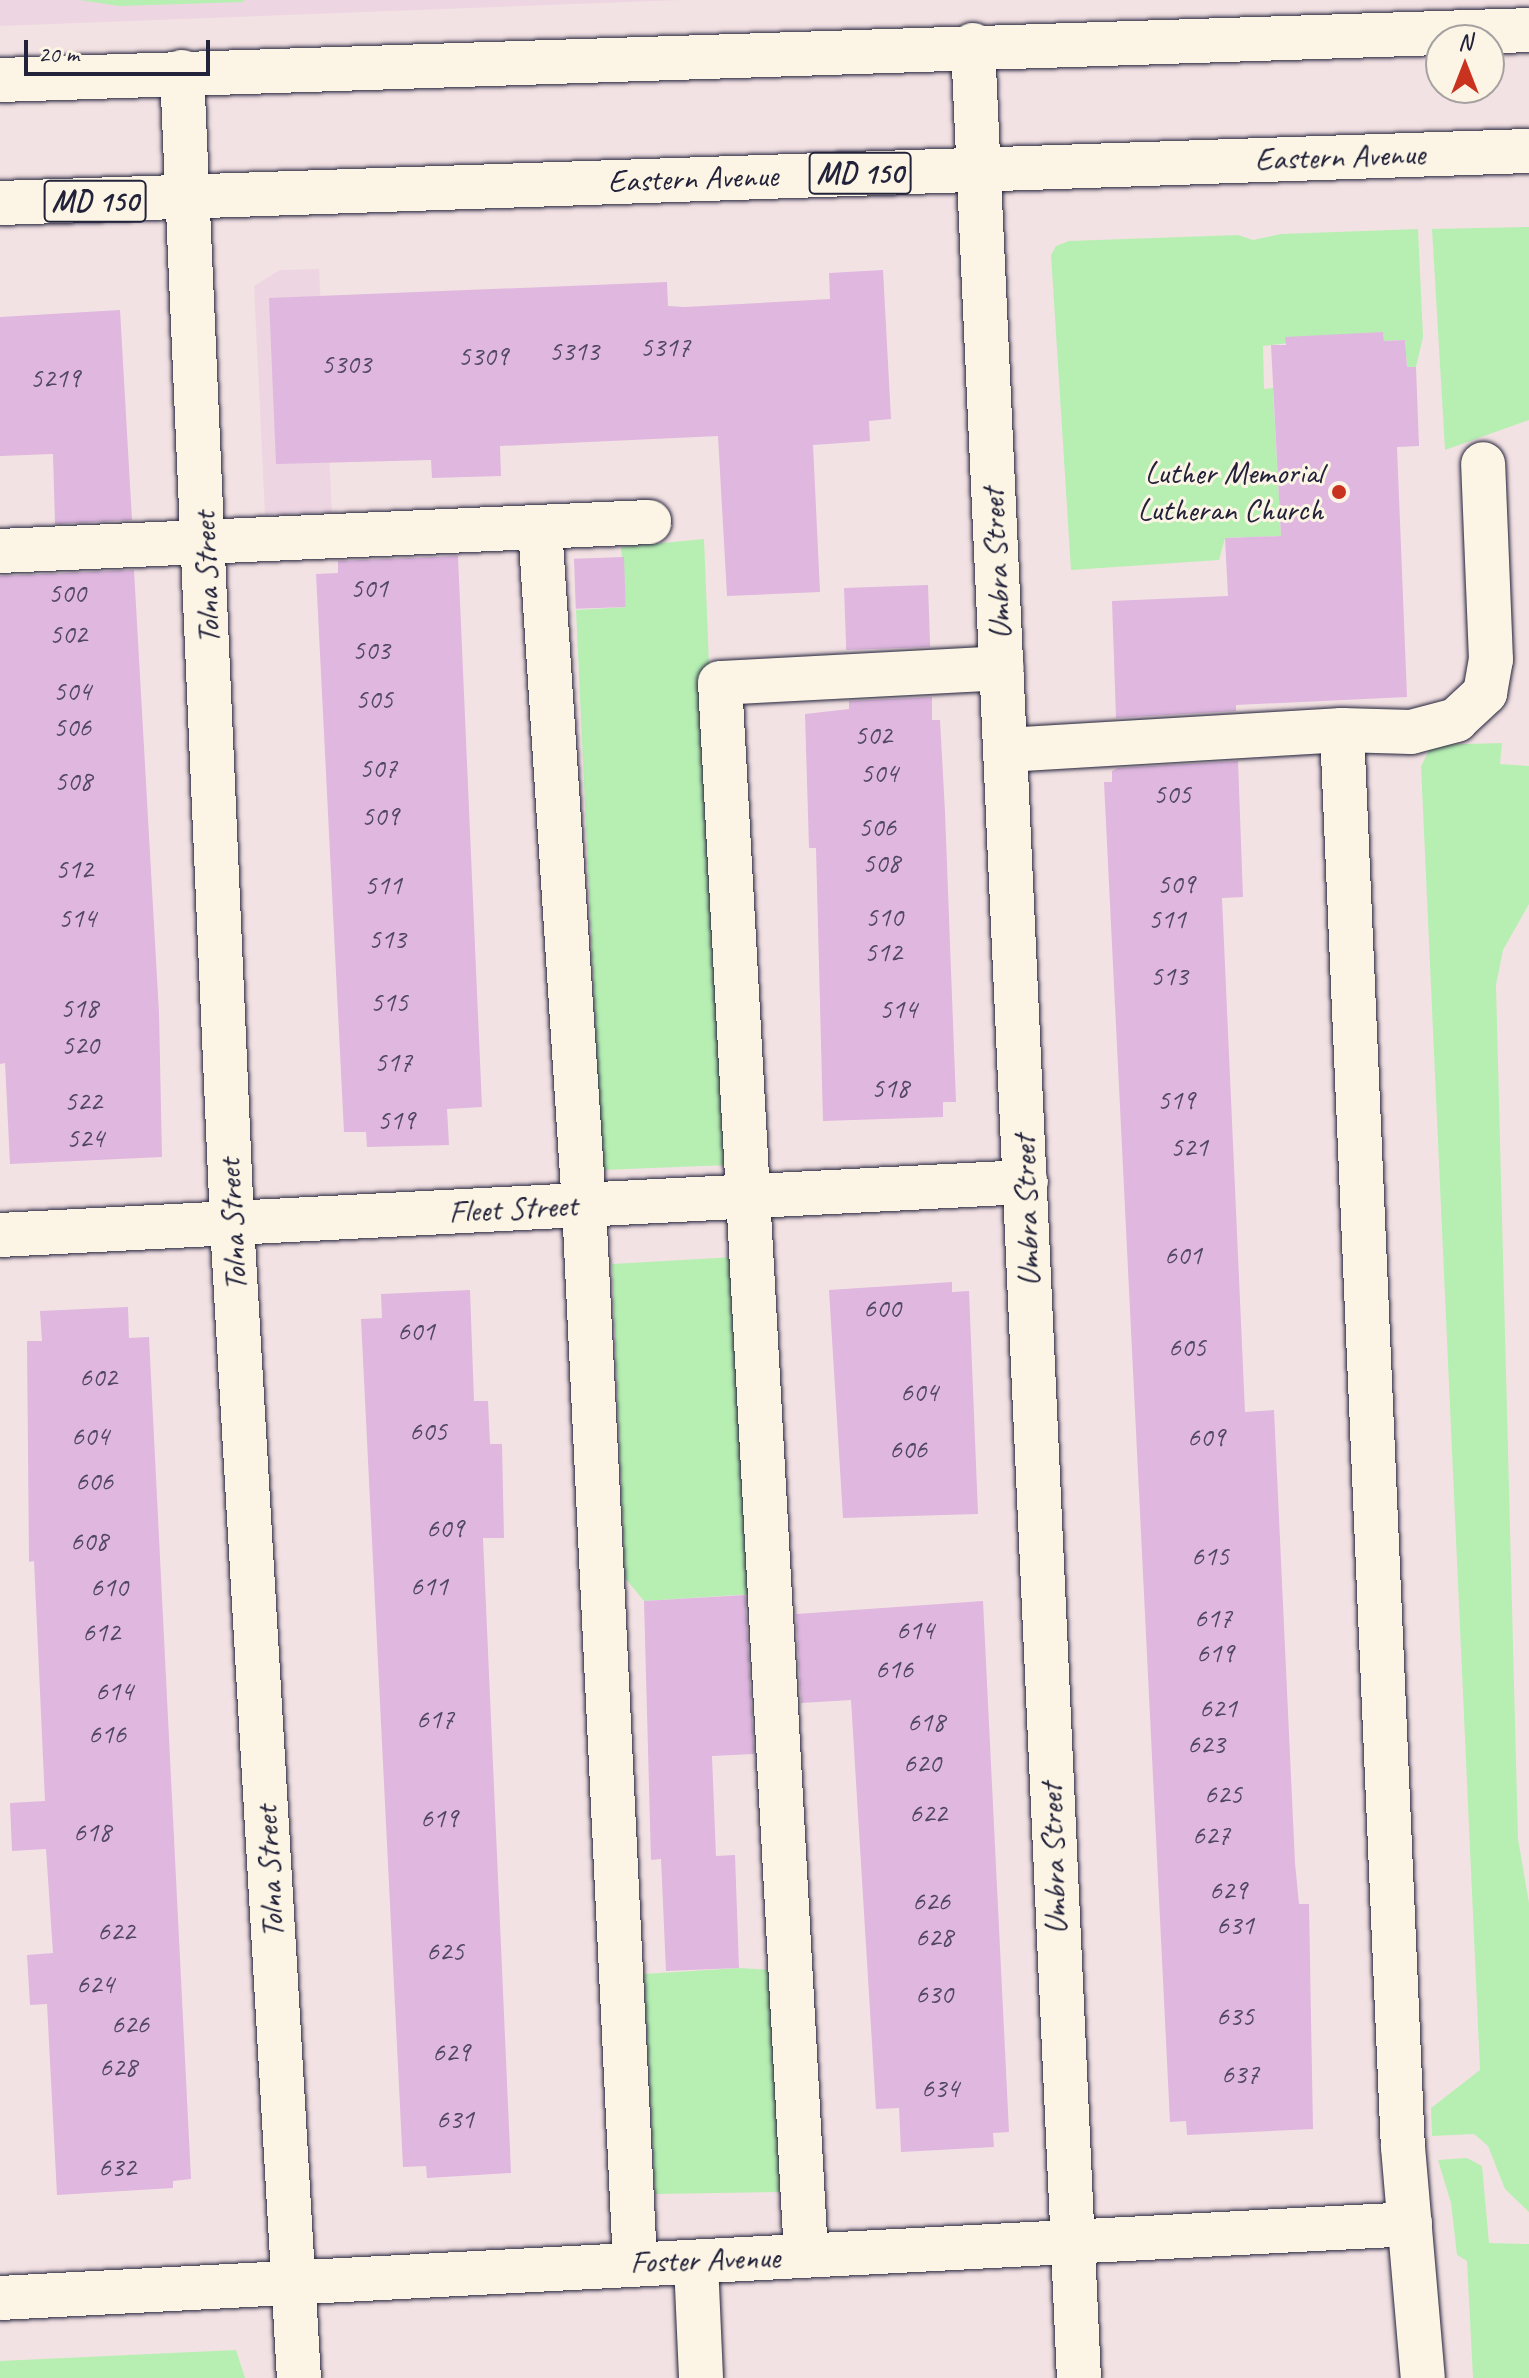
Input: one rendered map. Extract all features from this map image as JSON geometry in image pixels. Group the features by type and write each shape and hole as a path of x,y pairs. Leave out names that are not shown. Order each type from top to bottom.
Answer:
{"street":[{"path":"0,80 973,45 1529,30"},
{"name":"Umbra Street","path":"973,45 1079,2378"},
{"name":"Tolna Street","path":"182,72 206,541 232,1224 299,2378"},
{"name":"Eastern Avenue","path":"0,203 190,199 979,168 1529,151"},
{"path":"1006,750 1342,730 1411,732 1456,720 1485,693 1491,660 1483,464"},
{"path":"0,551 649,522"},
{"path":"540,527 584,1205 635,2263"},
{"path":"806,2255 752,1196 720,683 1002,668"},
{"path":"1342,730 1410,2224 1423,2378"},
{"name":"Fleet Street","path":"0,1235 1026,1182"},
{"name":"Foster Avenue","path":"0,2298 1410,2224"},
{"path":"696,2263 701,2378"}],"shaded area":[{"path":"0,0 681,0 0,26"},
{"path":"319,269 332,512 265,515 254,286 280,270"}],"green space":[{"path":"80,0 244,0 244,2 119,6"},
{"path":"1529,227 1529,420 1445,450 1432,229"},
{"path":"1418,229 1423,337 1416,367 1407,367 1405,340 1384,341 1383,332 1263,346 1264,389 1273,388 1281,536 1225,538 1219,560 1071,570 1051,255 1056,246 1069,241 1238,235 1253,240 1281,234"},
{"path":"704,539 729,1165 602,1170 576,610 626,607 621,547"},
{"path":"1502,743 1500,764 1529,766 1529,904 1503,950 1496,985 1518,1839 1529,1903 1529,2212 1505,2189 1488,2146 1474,2134 1432,2136 1431,2108 1480,2070 1421,766 1432,745"},
{"path":"735,1257 753,1594 644,1601 625,1578 612,1264"},
{"path":"739,1968 772,1970 782,2192 655,2194 644,1974"},
{"path":"1467,2158 1482,2166 1489,2243 1529,2244 1529,2378 1473,2378 1467,2261 1457,2255 1451,2203 1438,2160"},
{"path":"236,2350 245,2378 0,2378 0,2361"}],"building":[{"path":"883,270 891,419 869,421 870,441 813,445 820,592 727,596 718,436 500,446 501,476 432,478 431,460 276,464 269,298 667,282 668,306 685,307 830,299 829,273"},
{"path":"120,310 132,520 55,524 53,454 0,456 0,317"},
{"path":"1383,332 1384,341 1405,340 1407,367 1416,367 1419,446 1397,447 1407,697 1236,705 1236,711 1116,718 1112,601 1228,596 1225,538 1281,536 1271,345 1286,345 1285,337"},
{"path":"458,556 482,1107 447,1109 449,1145 367,1147 366,1132 344,1132 316,574 338,573 338,561"},
{"path":"624,557 626,607 576,609 574,559"},
{"path":"134,570 159,1013 162,1157 10,1164 5,1063 0,1064 0,576"},
{"path":"928,585 930,647 846,650 844,588"},
{"path":"932,697 932,720 940,720 956,1102 943,1102 943,1117 823,1121 816,848 809,848 805,714 849,709 849,701"},
{"path":"1238,761 1243,897 1222,898 1245,1412 1274,1410 1295,1863 1299,1904 1309,1904 1313,2129 1187,2135 1186,2121 1170,2122 1104,782 1112,782 1112,771 1118,768"},
{"path":"952,1282 952,1292 969,1291 978,1514 843,1518 829,1290"},
{"path":"470,1290 474,1401 488,1401 490,1444 502,1444 504,1538 483,1538 511,2173 427,2178 426,2166 403,2167 361,1319 382,1318 381,1294"},
{"path":"128,1307 129,1338 149,1337 191,2179 173,2181 173,2188 57,2195 47,2004 30,2005 27,1955 53,1953 46,1849 12,1851 10,1803 45,1801 34,1561 29,1562 27,1341 42,1341 40,1311"},
{"path":"745,1595 754,1754 712,1756 716,1856 735,1855 739,1968 666,1971 661,1859 651,1860 644,1601"},
{"path":"983,1601 1009,2132 993,2133 994,2147 901,2152 899,2108 876,2109 851,1700 801,1703 796,1614"}],"place":[{"name":"Luther Memorial Lutheran Church","path":"1339,492"}]}
